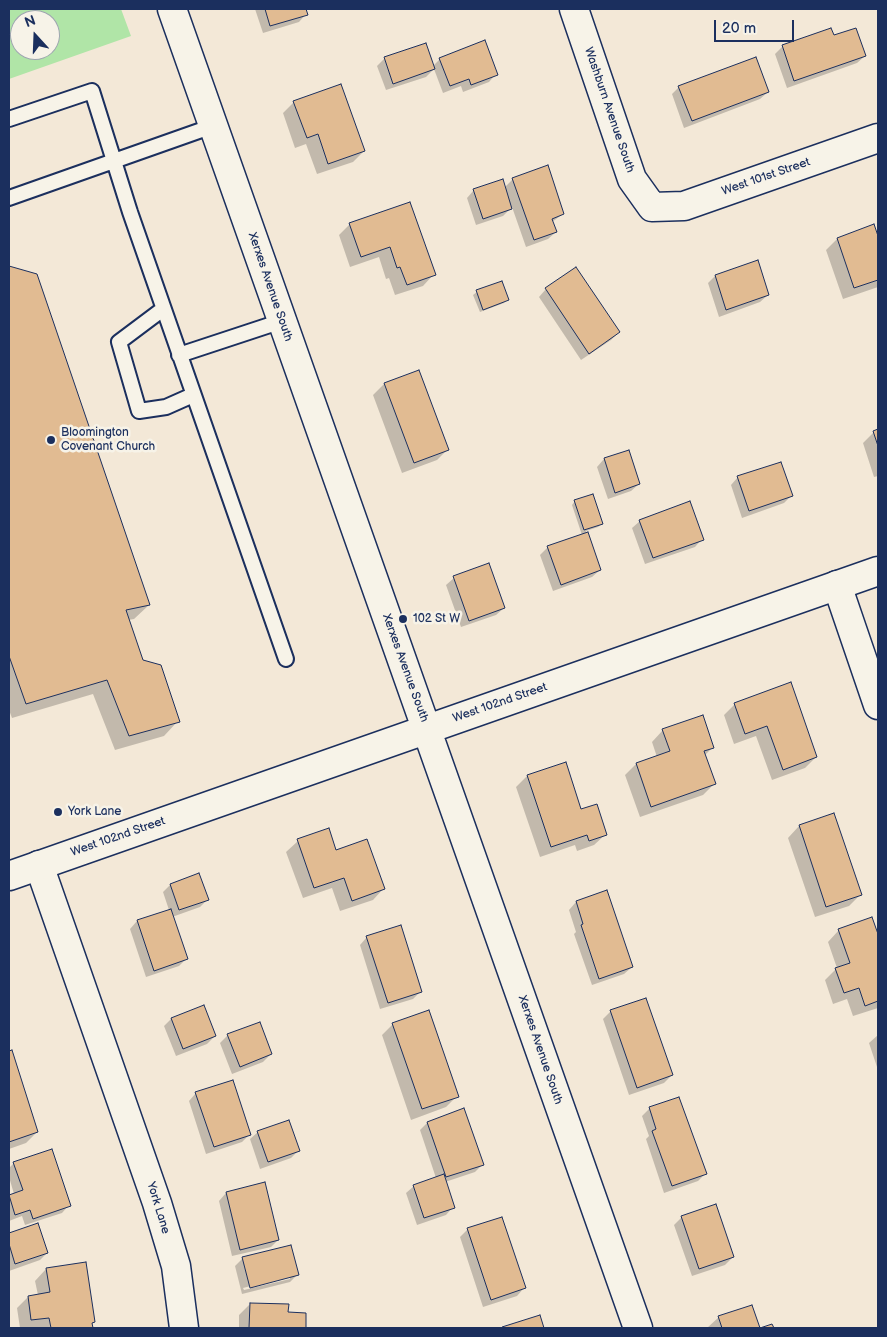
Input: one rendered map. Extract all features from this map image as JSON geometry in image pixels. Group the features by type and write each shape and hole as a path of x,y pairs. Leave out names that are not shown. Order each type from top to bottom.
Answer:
{"street":[{"name":"Xerxes Avenue South","path":"172,9 638,1328"},
{"name":"Washburn Avenue South","path":"574,9 632,179 652,207"},
{"name":"West 101st Street","path":"652,207 684,206 878,138"},
{"name":"West 102nd Street","path":"9,876 878,571"},
{"path":"837,585 878,705"},
{"name":"York Lane","path":"39,865 157,1202 176,1266 184,1328"}],"lane":[{"path":"9,119 92,91 163,309 286,659"},
{"path":"9,198 213,126"},
{"path":"163,309 119,342 140,410 166,407 193,395"},
{"path":"179,355 282,321"}],"green space":[{"path":"9,9 121,9 131,36 9,79"}],"building":[{"path":"265,9 306,9 308,15 270,26"},
{"path":"831,28 834,35 856,28 866,56 794,81 782,45"},
{"path":"485,40 498,75 471,85 469,79 450,86 439,58"},
{"path":"426,43 435,69 393,84 384,57"},
{"path":"756,57 769,92 692,121 678,86"},
{"path":"341,84 365,151 328,164 318,134 307,138 293,101"},
{"path":"548,165 564,214 552,219 557,232 534,240 512,178"},
{"path":"503,179 512,209 483,219 473,189"},
{"path":"410,202 436,275 407,285 400,267 397,268 390,247 361,257 349,223"},
{"path":"874,224 878,236 878,280 854,288 837,238"},
{"path":"758,260 769,295 726,310 715,275"},
{"name":"Bloomington Covenant Church","path":"9,266 37,274 150,605 126,610 143,660 161,665 180,722 129,736 107,680 26,704 9,656"},
{"path":"576,267 620,332 589,354 545,288"},
{"path":"502,281 509,300 483,310 476,290"},
{"path":"419,370 449,450 414,463 384,383"},
{"path":"878,429 878,446 873,431"},
{"path":"629,450 640,484 615,493 604,458"},
{"path":"781,462 793,496 749,511 737,476"},
{"path":"593,494 603,524 584,530 574,500"},
{"path":"690,501 704,540 653,558 639,520"},
{"path":"588,532 601,570 561,585 547,546"},
{"path":"489,563 505,608 469,621 453,576"},
{"path":"791,682 817,757 783,770 767,726 745,734 734,703"},
{"path":"703,715 714,748 704,751 716,784 651,807 636,763 670,751 662,729"},
{"path":"566,762 581,809 597,804 607,835 589,841 587,835 551,847 527,775"},
{"path":"834,813 862,895 826,907 799,825"},
{"path":"329,828 336,850 367,839 385,889 352,901 344,878 314,888 297,839"},
{"path":"199,873 209,900 179,910 170,884"},
{"path":"607,890 633,967 599,979 581,925 583,924 576,901"},
{"path":"171,909 188,959 154,971 137,920"},
{"path":"872,917 878,934 878,1001 865,1006 859,988 844,993 835,968 850,963 838,929"},
{"path":"401,925 422,992 388,1003 366,936"},
{"path":"646,998 673,1075 637,1088 610,1010"},
{"path":"204,1005 216,1036 183,1049 171,1018"},
{"path":"429,1010 459,1097 422,1109 392,1023"},
{"path":"260,1022 272,1054 240,1067 227,1034"},
{"path":"12,1050 38,1132 9,1142 9,1051"},
{"path":"233,1080 251,1135 214,1147 195,1092"},
{"path":"679,1097 707,1174 672,1186 652,1131 656,1129 649,1107"},
{"path":"464,1108 484,1165 446,1177 427,1122"},
{"path":"289,1120 300,1151 268,1162 257,1131"},
{"path":"52,1149 71,1206 33,1219 30,1210 15,1215 9,1195 23,1190 13,1162"},
{"path":"444,1174 455,1208 424,1218 413,1185"},
{"path":"265,1182 279,1240 240,1250 226,1192"},
{"path":"716,1204 734,1257 699,1269 681,1216"},
{"path":"502,1217 526,1288 491,1300 467,1228"},
{"path":"38,1223 48,1253 15,1264 9,1244 9,1233"},
{"path":"291,1245 299,1275 250,1288 242,1257"},
{"path":"86,1262 95,1322 92,1323 93,1328 51,1328 49,1318 31,1320 28,1296 50,1292 46,1268"},
{"path":"250,1303 289,1304 288,1312 306,1313 306,1328 249,1328"},
{"path":"752,1305 760,1328 722,1328 718,1316"},
{"path":"540,1315 544,1328 502,1328 502,1327"},
{"path":"772,1324 774,1328 760,1328"}],"place":[{"name":"Bloomington Covenant Church","path":"51,440"},
{"name":"102 St W","path":"403,619"},
{"name":"York Lane","path":"58,812"}]}
